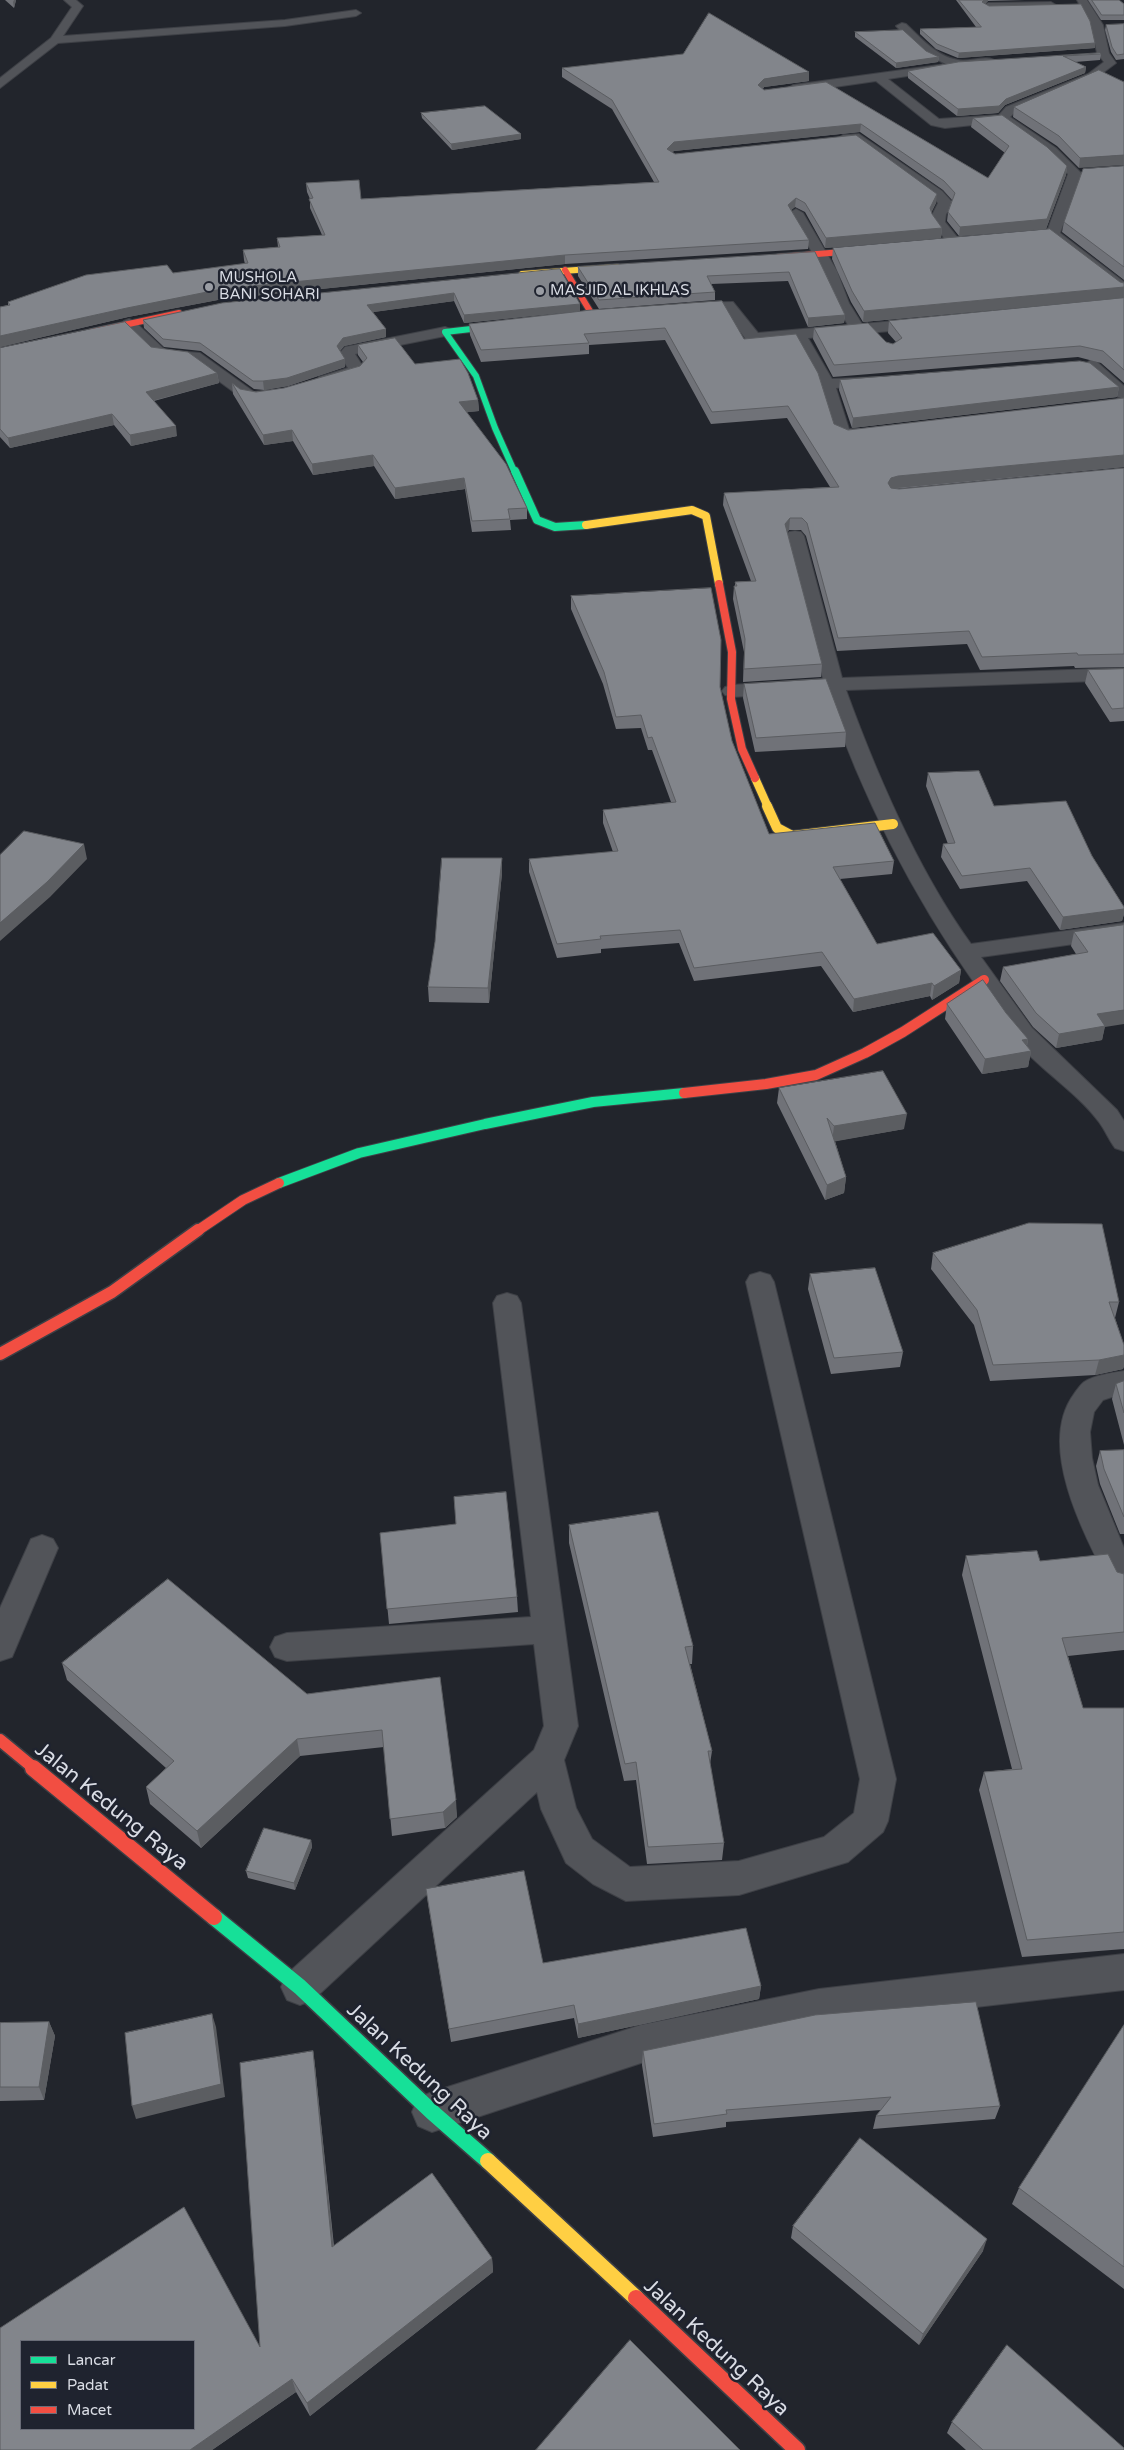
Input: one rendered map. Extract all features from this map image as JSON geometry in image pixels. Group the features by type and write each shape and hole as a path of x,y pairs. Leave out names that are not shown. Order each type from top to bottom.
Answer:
{"street":[{"path":"0,84 55,40 78,6 70,0"},
{"path":"988,6 1077,3 1097,25 1102,56 1092,76 1010,110 1003,118"},
{"path":"55,40 285,23 356,13"},
{"path":"1097,25 1112,25"},
{"path":"902,26 931,53 957,64"},
{"path":"1102,56 1124,62"},
{"path":"784,90 957,64 1006,61"},
{"path":"879,77 935,122 945,124 1003,118 1080,174 1053,234"},
{"path":"825,140 859,138 937,194 945,202 944,208 937,218 942,228 959,242"},
{"path":"796,213 834,278 842,303 866,329 886,343"},
{"path":"1039,235 1053,234 1124,289"},
{"path":"937,244 959,242"},
{"path":"766,258 883,249"},
{"path":"508,276 629,266"},
{"path":"565,270 593,316"},
{"path":"671,309 726,305 754,337 940,322"},
{"path":"83,334 190,311"},
{"path":"550,320 613,314"},
{"path":"129,324 159,353 194,356 248,395 255,397 282,392"},
{"path":"309,385 357,370 347,354 350,350 445,332 514,324"},
{"path":"445,332 476,376 510,464 537,520 541,524 561,528 692,510 706,516 732,652 731,699 742,749 777,828 788,835 802,836 893,824"},
{"path":"798,334 827,384 842,433 853,435 888,431"},
{"path":"1078,364 1094,367 1121,400"},
{"path":"827,384 892,379"},
{"path":"795,536 834,684 858,753 893,824 946,923 1023,1034 1049,1061 1095,1102 1108,1116 1124,1142"},
{"path":"732,691 834,684 1124,674"},
{"path":"966,952 1124,930"},
{"path":"0,1354 80,1313 149,1267 211,1219 265,1188 359,1154 494,1122 593,1102 757,1086 816,1075 864,1054 903,1032 984,980"},
{"path":"547,1760 559,1809 579,1851 606,1872 626,1884 739,1878 835,1850 870,1821 878,1779 760,1282"},
{"path":"300,1987 547,1760 561,1726 507,1303"},
{"path":"1124,1382 1093,1390 1086,1397 1076,1419 1074,1450 1085,1497 1124,1581"},
{"path":"0,1647 42,1548"},
{"path":"287,1647 550,1629"},
{"name":"Jalan Kedung Raya","path":"0,1740 300,1987 432,2112 535,2203 797,2450"},
{"path":"432,2112 641,2044 819,2006 1124,1972"}],"building":[{"path":"959,0 984,0 982,2 989,6 1081,4 1090,21 1095,43 959,53 937,44 920,29 981,27"},
{"path":"1092,0 1119,0 1124,4 1124,15 1102,15"},
{"path":"709,13 809,72 764,79 758,85 764,90 826,82 988,178 1009,146 973,118 1002,115 1047,147 1067,166 1047,219 960,227 948,212 955,193 944,181 861,124 674,142 667,149 675,154 856,135 937,194 930,208 942,228 826,238 805,203 796,198 788,205 809,240 565,255 222,289 0,336 0,307 10,305 8,302 86,275 167,265 173,273 248,263 243,250 280,247 277,238 325,235 309,199 313,198 306,183 359,180 361,199 659,182 612,100 562,68 683,54"},
{"path":"1124,24 1124,54 1117,55 1112,47 1106,25"},
{"path":"903,30 926,51 939,57 896,63 855,32"},
{"path":"1100,53 1063,56 1086,67 1006,99 999,106 958,109 908,71 958,62"},
{"path":"1099,70 1124,82 1124,155 1080,158 1059,136 1014,107"},
{"path":"485,106 521,134 451,144 421,113"},
{"path":"1124,166 1124,267 1064,222 1083,169"},
{"path":"1050,229 1120,282 1124,283 1124,287 864,311 852,291 833,248"},
{"path":"815,252 845,315 808,318 789,272 707,276 715,292 599,300 578,267"},
{"path":"560,269 580,304 464,315 454,293 367,305 386,329 343,338 337,346 345,359 287,378 263,381 253,381 200,343 163,339 143,320 222,303"},
{"path":"1124,298 1124,370 1103,351 1080,346 834,365 814,328 868,323 886,342 893,344 902,338 889,321"},
{"path":"722,301 744,339 796,334 818,373 834,424 848,430 1124,398 1124,455 898,476 891,478 888,483 891,488 899,489 1124,468 1124,654 1078,655 1077,653 982,657 969,631 838,638 807,523 802,518 790,518 785,524 822,664 744,669 745,639 734,586 737,586 735,582 756,581 724,493 839,487 788,406 712,412 665,328 584,334 589,343 481,350 469,324 591,310"},
{"path":"125,322 151,347 188,352 217,373 146,392 176,426 130,435 112,414 8,438 0,429 0,348"},
{"path":"395,338 415,364 460,359 468,373 478,400 459,402 506,464 527,508 508,509 510,519 472,521 464,478 395,488 373,455 312,464 292,430 263,435 232,383 240,389 256,392 284,388 360,366 367,358 358,345"},
{"path":"1080,361 1090,363 1119,387 853,418 840,380"},
{"path":"711,588 721,640 720,687 732,741 769,834 875,823 894,861 833,867 877,944 933,933 961,970 934,986 932,983 854,999 822,952 694,968 680,930 600,936 601,939 557,944 529,859 618,851 603,810 676,802 652,737 648,738 641,715 616,717 604,672 571,596"},
{"path":"1124,669 1124,708 1112,709 1088,670"},
{"path":"826,679 846,732 756,738 744,684"},
{"path":"979,771 994,806 1066,801 1092,856 1124,909 1063,917 1030,868 962,876 943,844 955,843 928,773"},
{"path":"24,831 84,844 47,882 0,923 0,855"},
{"path":"442,858 502,858 488,988 428,987 435,942"},
{"path":"1124,925 1124,1010 1097,1014 1105,1026 1059,1034 1036,1013 1003,967 1088,952 1074,932"},
{"path":"983,980 1006,1013 1028,1039 1022,1040 1031,1051 985,1059 947,1004"},
{"path":"883,1071 907,1114 834,1126 827,1118 846,1177 827,1185 779,1088"},
{"path":"1029,1223 1102,1224 1119,1302 1109,1302 1124,1345 1124,1355 1099,1360 993,1365 977,1310 933,1253"},
{"path":"875,1268 903,1352 834,1358 810,1274"},
{"path":"1124,1381 1124,1413 1116,1384"},
{"path":"1124,1450 1124,1517 1104,1469 1100,1451"},
{"path":"506,1492 517,1597 387,1609 380,1533 456,1524 454,1497"},
{"path":"658,1512 693,1646 685,1647 712,1751 708,1751 724,1843 648,1847 636,1762 625,1764 569,1525"},
{"path":"1037,1551 1040,1561 1108,1554 1117,1572 1124,1574 1124,1632 1062,1638 1083,1708 1124,1708 1124,1932 1027,1940 984,1772 1022,1769 966,1556"},
{"path":"168,1579 307,1694 440,1677 456,1800 443,1812 390,1819 382,1730 297,1739 197,1831 146,1787 174,1761 62,1663"},
{"path":"264,1828 311,1840 294,1883 246,1871"},
{"path":"524,1871 543,1963 746,1928 761,1986 578,2024 574,2005 449,2029 426,1889"},
{"path":"976,2002 1000,2106 876,2116 891,2097 726,2110 727,2114 654,2124 643,2051 815,2015"},
{"path":"212,2014 221,2084 132,2106 125,2033"},
{"path":"49,2022 39,2087 0,2087 0,2023"},
{"path":"1124,2025 1124,2267 1019,2188"},
{"path":"313,2051 332,2247 432,2173 492,2258 307,2403 292,2379 190,2450 0,2450 0,2328 184,2207 260,2347 240,2063"},
{"path":"860,2138 987,2239 923,2334 793,2226"},
{"path":"630,2340 740,2450 536,2450"},
{"path":"1007,2345 1124,2450 983,2450 952,2422"}],"traffic: fast":[{"path":"506,325 445,332 476,376 495,428 537,520 555,527 586,525"},
{"path":"279,1183 359,1153 485,1124 593,1102 684,1093"},
{"path":"214,1917 300,1987 432,2112 488,2161"}],"traffic: slow":[{"path":"522,274 617,267"},
{"path":"586,525 692,510 706,516 719,584"},
{"path":"755,778 777,828 792,836 893,824"},
{"path":"488,2161 636,2298"}],"traffic: jam":[{"path":"779,257 868,250"},
{"path":"562,319 593,316 565,270"},
{"path":"92,332 179,313"},
{"path":"719,584 732,652 731,699 742,749 755,778"},
{"path":"684,1093 766,1084 816,1075 865,1053 903,1032 984,980"},
{"path":"0,1354 112,1292 227,1210 243,1200 279,1183"},
{"path":"0,1740 214,1917"},
{"path":"636,2298 797,2450"}],"place":[{"name":"MUSHOLA BANI SOHARI","path":"209,287"},
{"name":"MASJID AL IKHLAS","path":"540,291"}]}
